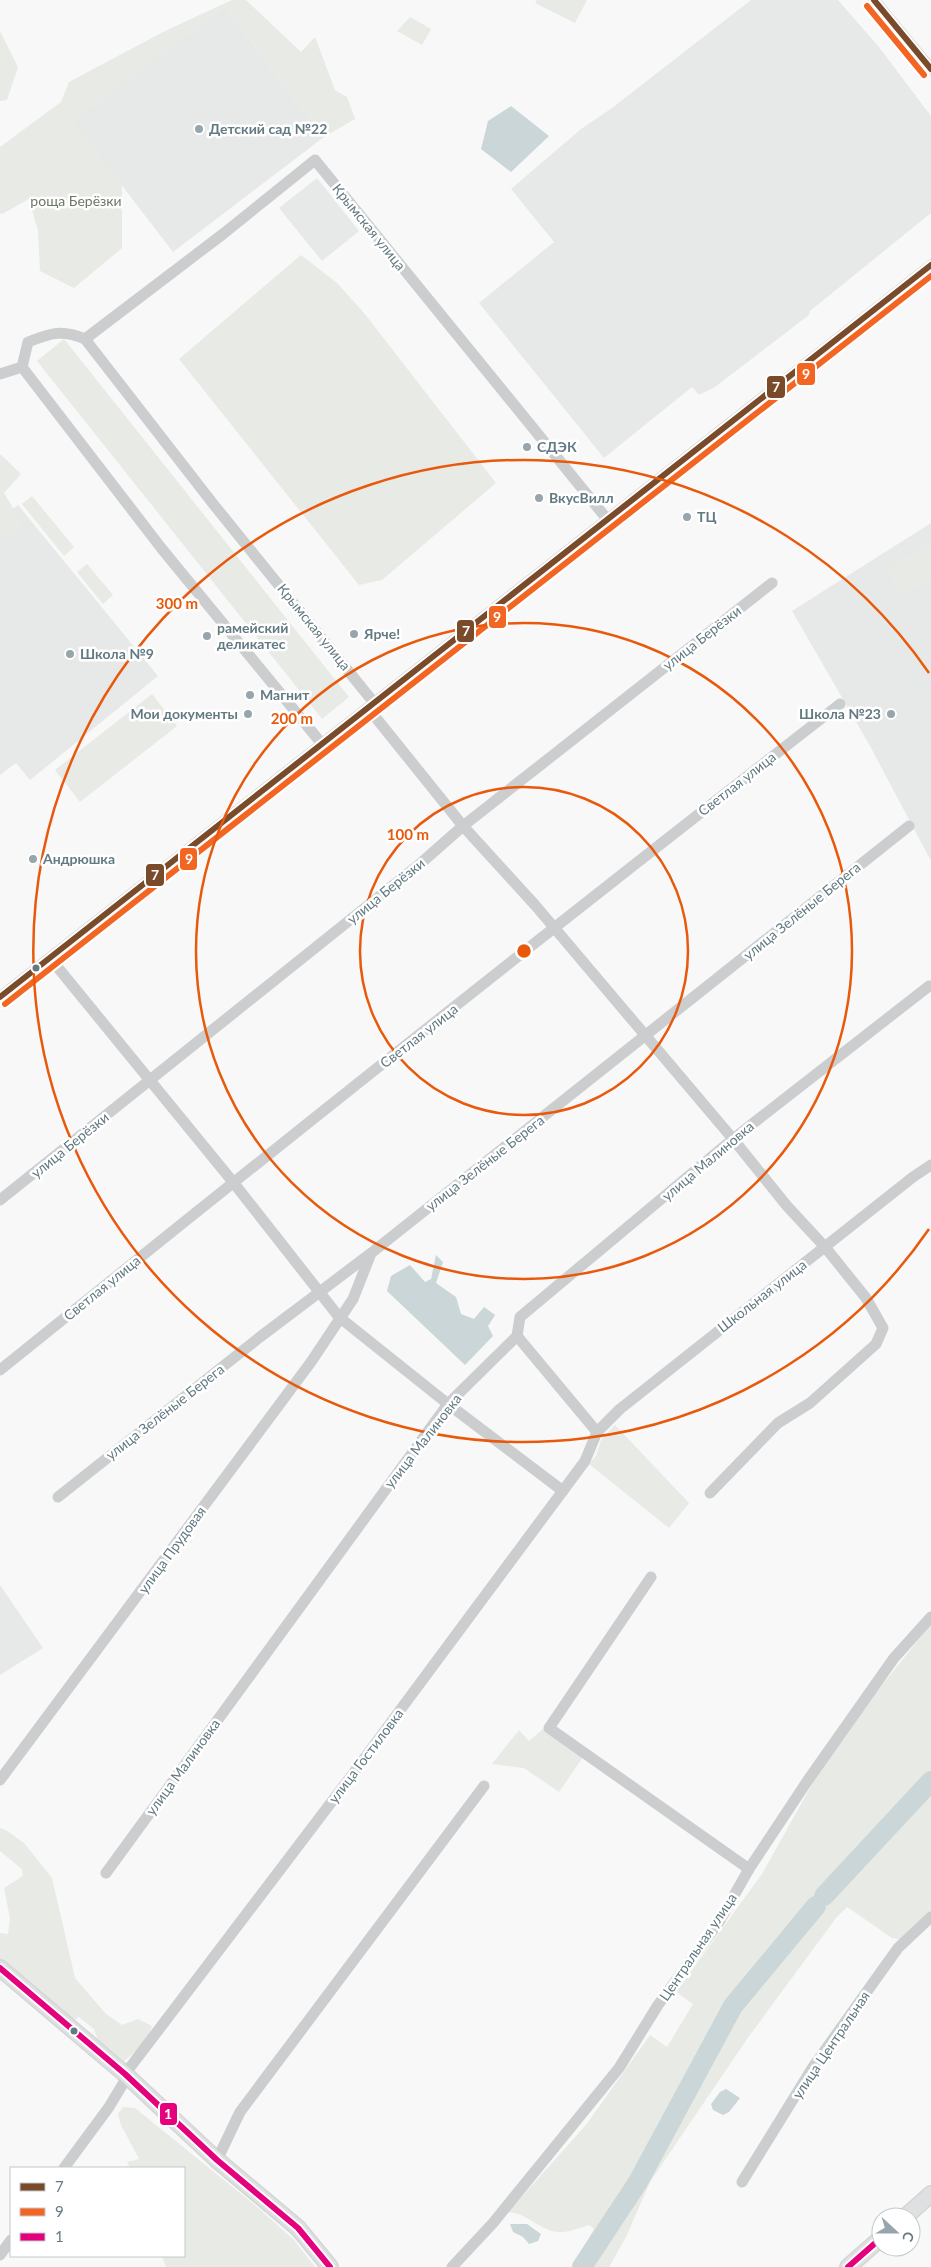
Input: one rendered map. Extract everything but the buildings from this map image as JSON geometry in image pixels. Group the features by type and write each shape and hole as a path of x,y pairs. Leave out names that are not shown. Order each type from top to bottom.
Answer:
{"main road":[{"path":"0,1968 126,2076 217,2160 298,2228 330,2267"},
{"path":"916,2207 931,2194"},
{"path":"848,2267 871,2247"}],"street":[{"path":"874,0 931,69"},
{"name":"Крымская улица","path":"607,519 315,160 223,234 85,339 463,826 535,905 733,1139 787,1206 825,1247 866,1298 883,1328 880,1340 810,1403 778,1423 710,1493"},
{"path":"0,997 931,265"},
{"path":"22,367 28,342 53,332 73,333 85,339"},
{"path":"0,374 22,367"},
{"path":"22,367 162,549 322,744"},
{"name":"улица Берёзки","path":"0,1200 421,864 463,826 772,583"},
{"name":"Светлая улица","path":"0,1370 233,1182 840,704"},
{"name":"улица Зелёные Берега","path":"58,1496 260,1337 370,1254 909,826"},
{"path":"50,958 233,1182 339,1317 448,1404 562,1491"},
{"name":"улица Малиновка","path":"106,1873 448,1404 517,1336 520,1318 733,1139 928,986"},
{"name":"Школьная улица","path":"597,1432 620,1409 931,1165"},
{"name":"улица Прудовая","path":"0,1780 305,1370 339,1317 353,1299 370,1254"},
{"path":"517,1336 597,1432"},
{"name":"улица Гостиловка","path":"65,2167 109,2107 126,2076 585,1460 597,1432"},
{"path":"650,1577 549,1728 750,1869"},
{"name":"Центральная улица","path":"452,2267 493,2223 619,2068 658,2006 719,1922 750,1869 808,1780 894,1658 931,1617"},
{"path":"217,2160 240,2112 484,1786"},
{"name":"улица Центральная","path":"742,2182 813,2067 898,1948 931,1917"},
{"path":"0,2256 10,2241"}],"shaded area":[{"path":"751,0 838,0 879,47 931,116 931,213 810,311 809,315 715,387 699,395 692,387 604,458 479,303 554,242 511,189 581,129 612,108"},
{"name":"Детский сад №22","path":"224,6 324,137 173,252 73,122"},
{"path":"511,106 549,136 511,172 481,149 488,121"},
{"path":"317,178 359,231 322,261 279,208"},
{"name":"Школа №9","path":"18,505 158,676 30,780 16,763 0,775 0,520"},
{"name":"Школа №23","path":"931,523 931,861 870,746 792,611"},
{"path":"436,1255 443,1262 436,1283 456,1297 461,1314 474,1319 484,1307 495,1315 488,1326 493,1336 465,1365 387,1291 391,1276 410,1265 425,1282 431,1279"},
{"path":"0,1585 43,1648 0,1675"},
{"path":"726,2089 740,2098 729,2112 723,2115 713,2110 711,2104 720,2092"},
{"path":"510,2224 527,2224 541,2234 538,2241 529,2244 523,2237 513,2232"}],"green space":[{"name":"роща Берёзки","path":"232,0 246,0 301,52 315,37 335,90 347,97 355,119 324,137 224,6 74,122 122,185 122,248 74,288 40,271 38,231 29,199 2,214 0,213 0,147 61,102 69,82 165,31"},
{"path":"537,0 587,0 575,23 535,3"},
{"path":"410,17 431,29 422,45 397,31"},
{"path":"0,31 18,67 7,100 0,101"},
{"path":"301,255 337,283 364,313 496,483 382,580 359,585 179,359"},
{"path":"64,339 349,697 322,719 37,361"},
{"path":"0,454 21,474 4,493 24,526 0,544"},
{"path":"32,496 74,547 64,556 22,504"},
{"path":"931,542 931,579 902,596 886,568"},
{"path":"87,564 113,595 103,604 77,572"},
{"path":"152,694 177,726 80,802 55,770"},
{"path":"615,1425 689,1503 669,1528 589,1464 596,1456 601,1440"},
{"path":"931,1624 931,1912 902,1940 892,1938 847,1907 836,1918 747,2039 650,2182 626,2237 609,2267 572,2267 594,2229 589,2225 569,2231 555,2231 515,2213 508,2212 586,2125 650,2035 667,2047 693,2004 676,1992 762,1874 820,1770 862,1710"},
{"path":"543,1729 583,1757 559,1792 524,1768 492,1764 519,1730 529,1741"},
{"path":"0,1828 24,1843 52,1878 75,1978 106,2014 122,2025 138,2019 152,2026 146,2043 124,2061 98,2040 94,2029 79,2017 73,2021 0,1962 0,1933 8,1934 10,1918 4,1888 23,1876 22,1869 0,1851"},
{"path":"123,2107 135,2108 256,2206 294,2240 315,2267 166,2267 162,2257 185,2257 185,2167 130,2167 127,2162 139,2159 121,2125 118,2114"}],"waterway":[{"path":"824,1896 931,1781"},
{"path":"582,2267 638,2182 733,2006 816,1906"}],"transit line":[{"name":"7","path":"874,0 931,69"},
{"name":"9","path":"867,6 924,75"},
{"name":"7","path":"0,997 931,265"},
{"name":"9","path":"5,1004 931,276"},
{"name":"1","path":"0,1968 125,2074 217,2160 298,2228 330,2267"},
{"name":"1","path":"848,2267 871,2247"}],"place":[{"name":"Детский сад №22","path":"199,129"},
{"name":"СДЭК","path":"527,447"},
{"name":"ВкусВилл","path":"539,498"},
{"name":"ТЦ","path":"687,517"},
{"name":"Ярче!","path":"354,634"},
{"name":"рамейский деликатес","path":"207,636"},
{"name":"Школа №9","path":"70,654"},
{"name":"Магнит","path":"250,695"},
{"name":"Мои документы","path":"248,714"},
{"name":"Школа №23","path":"891,714"},
{"name":"Андрюшка","path":"33,859"}]}
